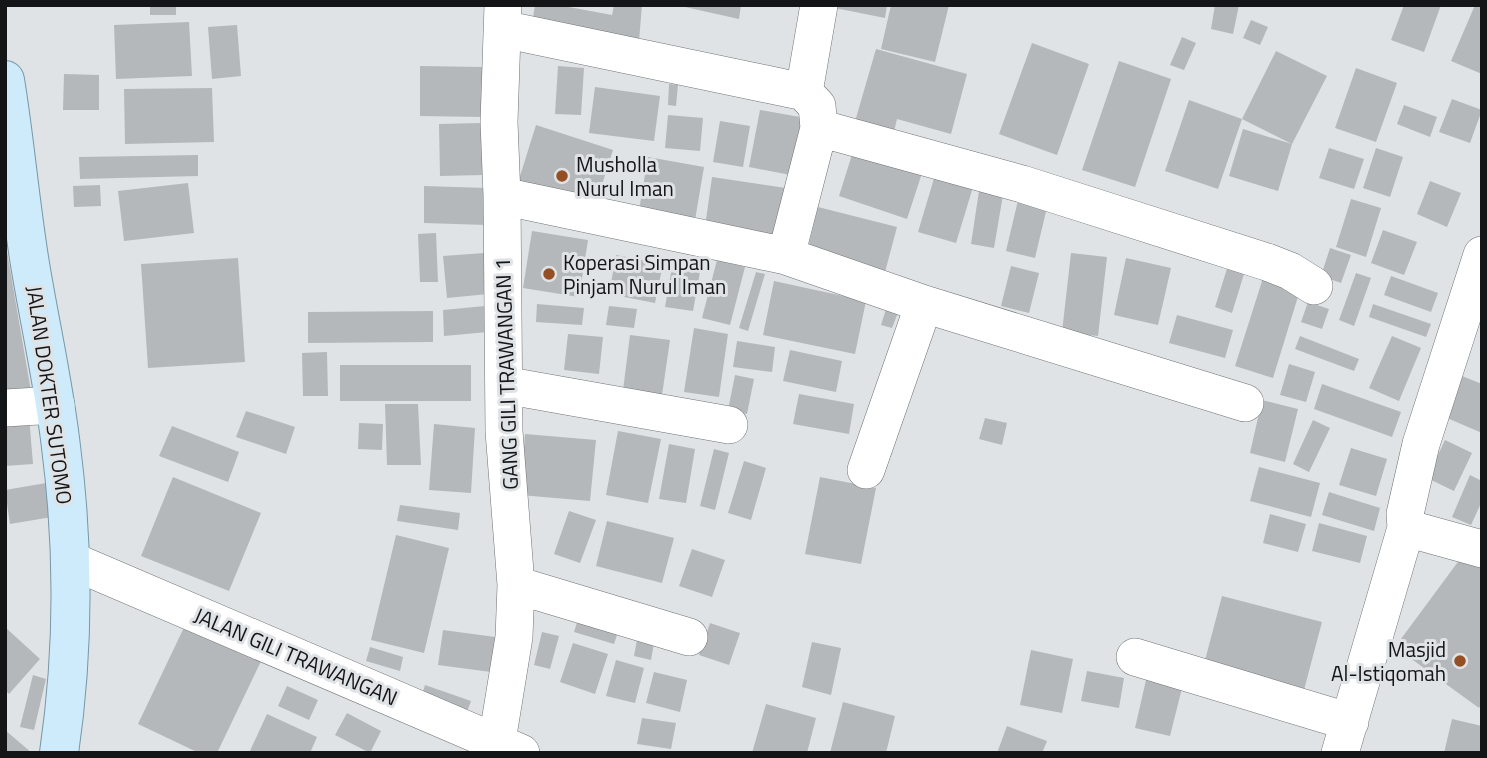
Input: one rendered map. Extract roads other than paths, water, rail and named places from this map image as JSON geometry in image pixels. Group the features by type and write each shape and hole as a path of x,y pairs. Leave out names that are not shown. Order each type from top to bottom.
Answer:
{"main road":[{"name":"JALAN DOKTER SUTOMO","path":"5,80 24,225 55,405 67,504 70,560 68,667 59,753"}],"street":[{"path":"804,92 819,5"},
{"path":"503,17 804,92 817,106 819,128 786,256"},
{"name":"GANG GILI TRAWANGAN 1","path":"503,17 499,121 504,431 516,584 509,747"},
{"path":"819,128 1022,184 1267,262 1290,271 1314,286"},
{"path":"502,196 786,256 924,304 1245,403"},
{"path":"1135,657 1345,737 1406,528 1405,514 1422,444 1482,255"},
{"path":"866,470 924,304"},
{"path":"504,385 729,425"},
{"path":"5,408 55,405"},
{"path":"1406,528 1482,549"},
{"name":"JALAN GILI TRAWANGAN","path":"70,560 509,747"},
{"path":"516,584 688,638"}],"place":[{"name":"Musholla Nurul Iman","path":"562,176"},
{"name":"Koperasi Simpan Pinjam Nurul Iman","path":"549,274"},
{"name":"Masjid Al-Istiqomah","path":"1460,661"}]}
